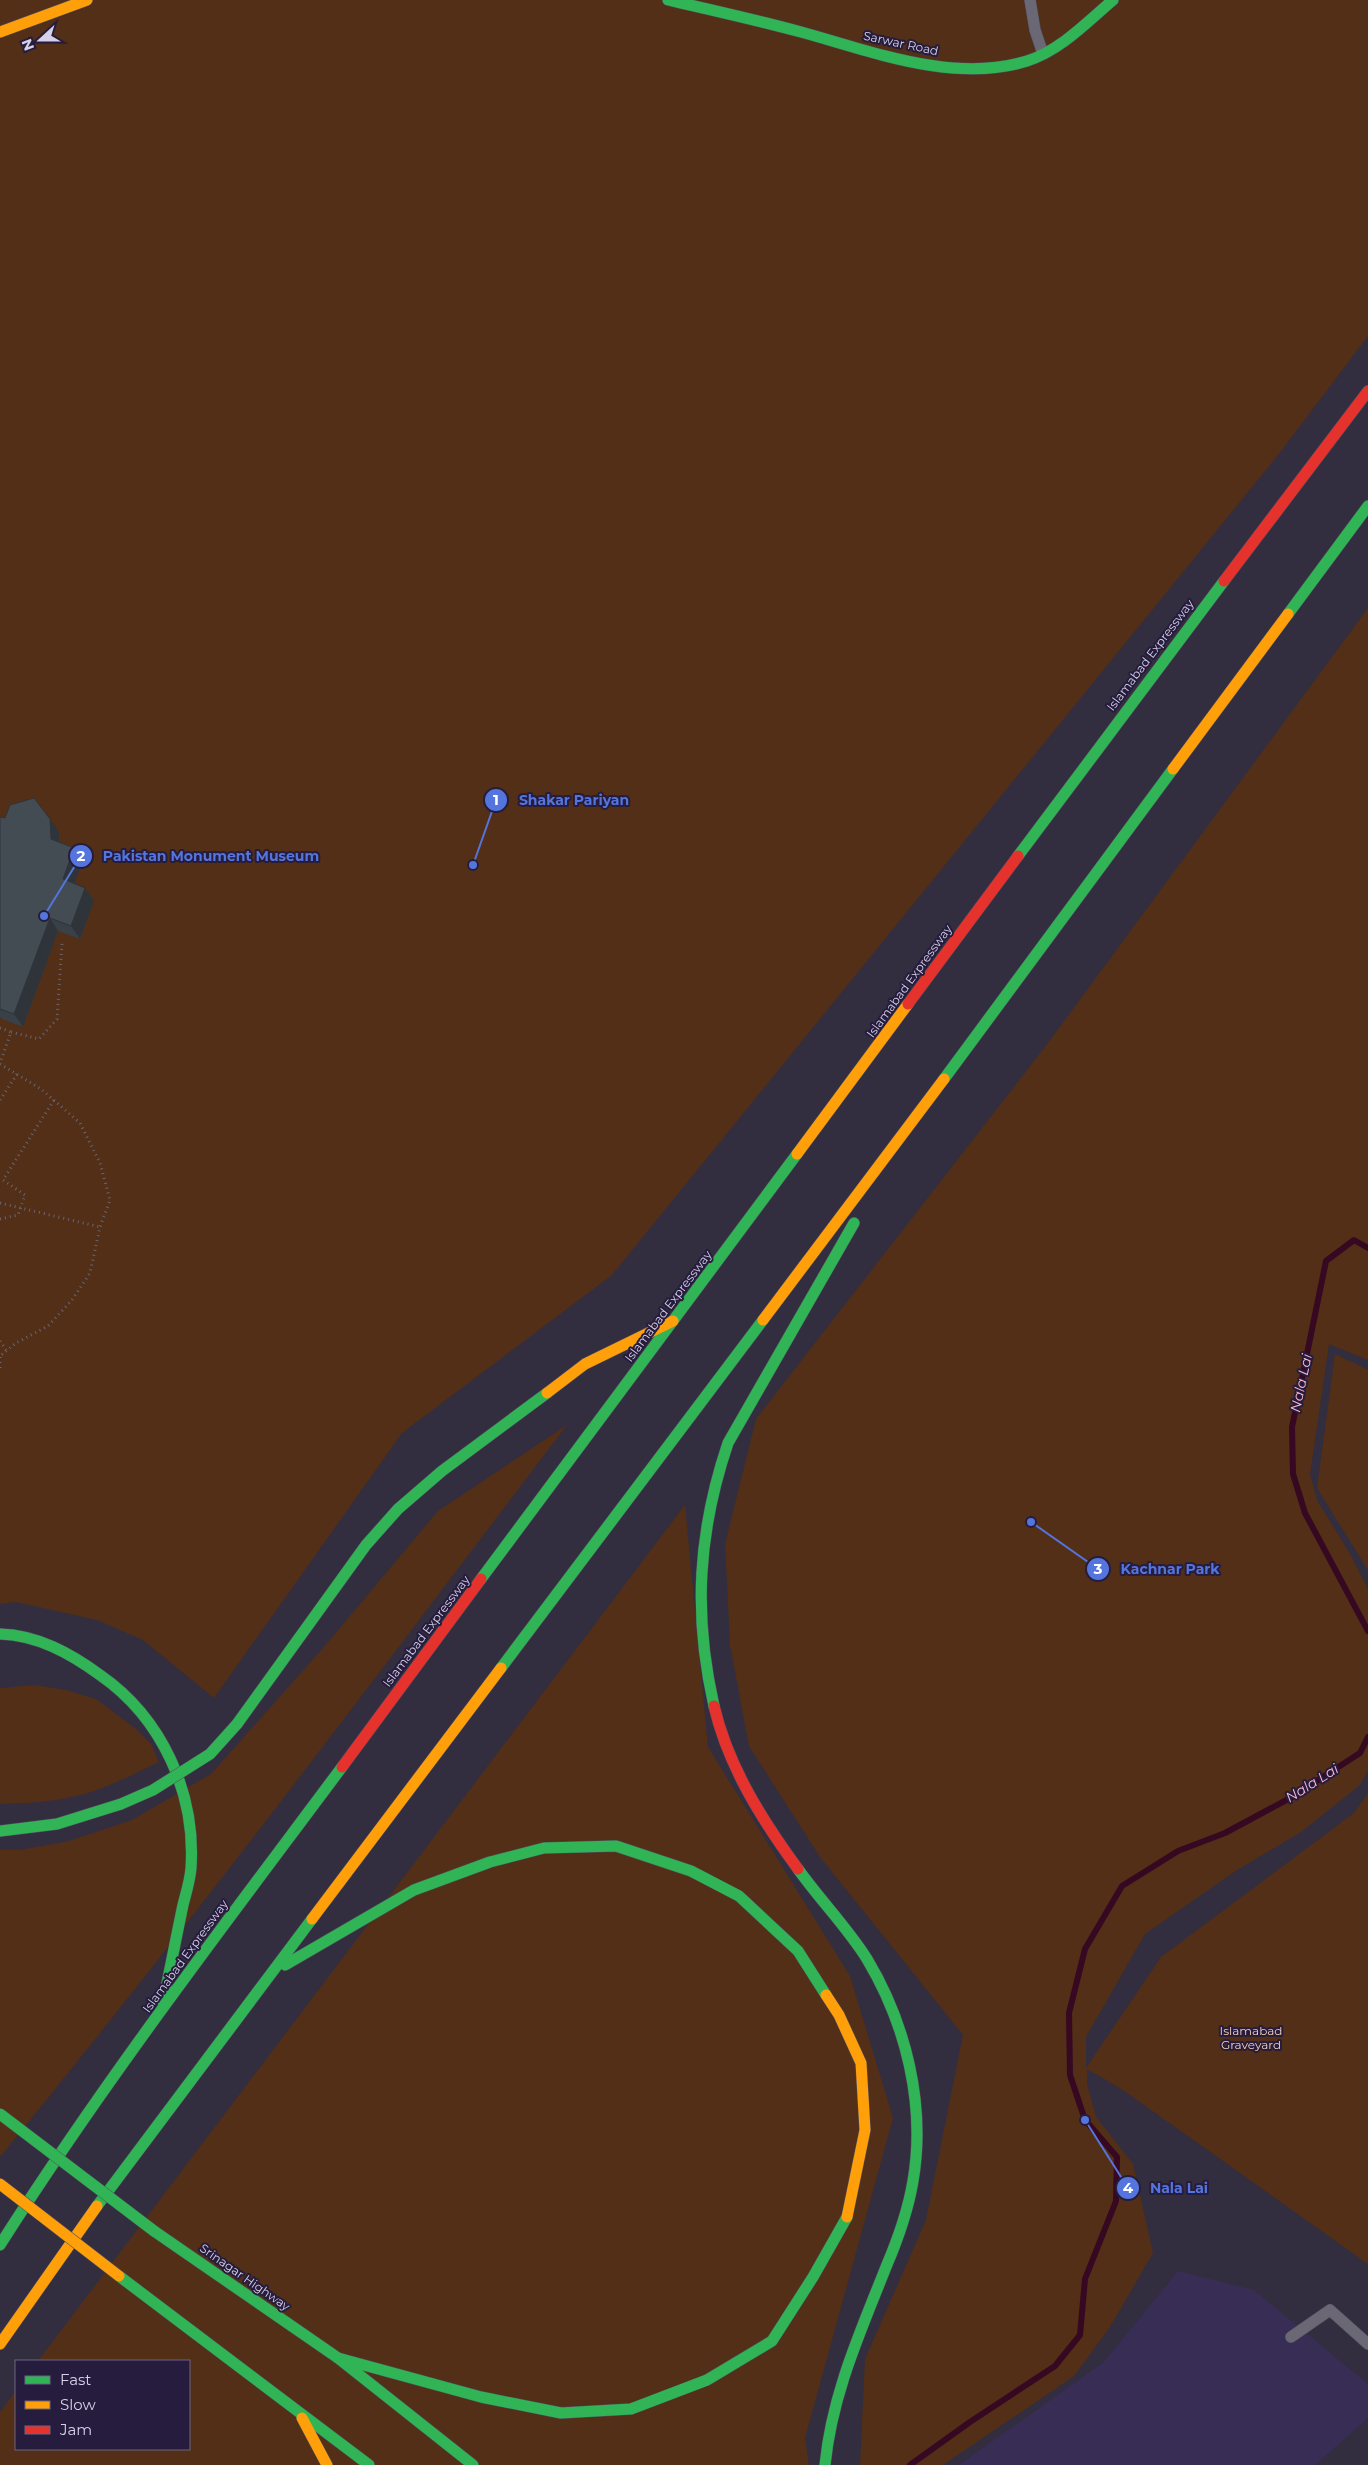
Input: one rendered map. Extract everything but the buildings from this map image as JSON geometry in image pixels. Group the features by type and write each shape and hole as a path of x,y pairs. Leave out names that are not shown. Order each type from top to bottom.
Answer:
{"main road":[{"path":"0,32 87,0"},
{"name":"Sarwar Road","path":"668,0 708,5 934,66 993,67 1025,62 1043,55 1078,30 1113,0"},
{"name":"Islamabad Expressway","path":"0,2245 54,2160 162,2011 1130,705 1368,391"},
{"path":"0,2344 116,2180 912,1122 1368,506"},
{"path":"825,2465 827,2438 836,2400 850,2356 901,2228 913,2184 916,2155 914,2095 908,2058 884,1987 840,1920 804,1878 779,1841 758,1807 725,1742 714,1710 705,1670 701,1616 702,1566 705,1524 728,1443 912,1122"},
{"path":"0,1831 57,1824 120,1804 153,1790 210,1754 237,1724 366,1545 398,1509 442,1471 584,1364 676,1319"},
{"path":"0,1634 16,1634 58,1648 111,1680 139,1707 164,1742 187,1804 191,1866 162,2011"},
{"path":"273,1972 414,1890 490,1862 544,1848 616,1846 691,1871 739,1896 798,1951 839,2015 860,2063 864,2130 848,2216 813,2277 772,2341 707,2380 631,2409 561,2413 481,2397 338,2358"},
{"name":"Srinagar Highway","path":"0,2114 154,2231 338,2358 472,2465"},
{"path":"0,2184 119,2276 297,2408 369,2465"},
{"path":"297,2408 327,2465"}],"lane":[{"path":"1030,0 1035,30 1043,55"},
{"path":"1291,2337 1330,2310 1368,2344"}],"path":[{"path":"0,1028 39,1039 57,1019 62,943"},
{"path":"0,1372 0,1356 6,1350 48,1326 72,1300 90,1274 100,1227 110,1200 100,1163 80,1123 42,1089 0,1064 11,1032"},
{"path":"0,1100 17,1074"},
{"path":"0,1219 18,1215 25,1195 3,1180 54,1100"},
{"path":"0,1202 100,1227"},
{"path":"0,1341 6,1350"}],"shaded area":[{"path":"1178,2271 1254,2290 1368,2384 1368,2418 1315,2465 959,2465 1104,2362"}],"green space":[{"path":"0,0 1368,0 1368,336 1278,455 612,1275 402,1433 214,1698 143,1640 97,1620 16,1602 0,1604"},
{"name":"Islamabad Graveyard","path":"1368,608 1368,1360 1329,1344 1310,1474 1317,1500 1350,1554 1368,1589 1368,1770 1360,1785 1301,1832 1237,1870 1145,1934 1086,2037 1086,2068 1161,1957 1354,1813 1368,1793 1368,2264 1123,2090 1087,2069 1087,2084 1096,2117 1133,2164 1153,2253 1110,2327 1074,2376 943,2465 860,2465 865,2359 926,2220 963,2035 820,1857 749,1746 730,1645 725,1544 756,1419 1048,1043"},
{"path":"1335,1354 1368,1370 1368,1570 1317,1488"},
{"path":"567,1425 216,1886 0,2157 0,1850 20,1850 69,1841 132,1820 211,1774 324,1647 438,1511"},
{"path":"685,1505 708,1747 850,1976 893,2118 805,2438 809,2465 0,2465 0,2412 15,2392 15,2450 190,2450 190,2360 39,2360"},
{"path":"34,1685 66,1690 96,1699 136,1729 151,1744 159,1762 109,1785 77,1796 39,1802 0,1804 0,1688"}],"waterway":[{"name":"Nala Lai","path":"1368,1248 1354,1240 1326,1261 1292,1427 1293,1474 1305,1513 1368,1631"},
{"name":"Nala Lai","path":"910,2465 970,2422 1055,2366 1080,2335 1085,2279 1116,2201 1117,2157 1085,2120 1070,2075 1069,2013 1085,1949 1122,1886 1178,1851 1225,1833 1292,1797 1360,1753 1368,1737"}],"traffic: fast":[{"path":"668,0 768,23 884,56 942,67 971,69 999,67 1027,61 1039,56 1073,35 1113,0"},
{"path":"1288,614 1368,506"},
{"path":"1018,856 1224,581"},
{"path":"944,1079 1173,769"},
{"path":"481,1579 797,1154"},
{"path":"714,1706 707,1672 701,1606 705,1541 718,1476 728,1443 854,1223"},
{"path":"501,1668 763,1320"},
{"path":"237,1724 366,1545 398,1509 442,1471 547,1393"},
{"path":"0,1634 27,1638 53,1647 77,1659 100,1675 122,1693 141,1713 157,1735 171,1760 181,1785 188,1812 191,1868 163,2002"},
{"path":"121,1804 153,1790 210,1754 237,1724"},
{"path":"0,2245 81,2123 210,1944 342,1767"},
{"path":"0,1831 57,1824 121,1804"},
{"path":"285,1965 414,1890 490,1862 544,1848 616,1846 691,1871 739,1896 798,1951 826,1995"},
{"path":"798,1869 859,1947 881,1984 902,2038 914,2094 917,2123 913,2181 908,2203 898,2235 848,2364 834,2413 825,2465"},
{"path":"97,2206 312,1919"},
{"path":"0,2114 154,2231"},
{"path":"338,2358 481,2397 561,2413 631,2409 707,2380 772,2341 813,2277 847,2217"},
{"path":"154,2231 338,2358 473,2465"},
{"path":"119,2276 369,2465"}],"traffic: slow":[{"path":"0,32 87,0"},
{"path":"1173,769 1288,614"},
{"path":"797,1154 908,1004"},
{"path":"763,1320 944,1079"},
{"path":"547,1393 585,1364 673,1321"},
{"path":"312,1919 501,1668"},
{"path":"826,1995 839,2015 861,2063 865,2130 847,2217"},
{"path":"0,2184 119,2276"},
{"path":"0,2344 97,2206"},
{"path":"302,2418 327,2465"}],"traffic: jam":[{"path":"1224,581 1368,391"},
{"path":"908,1004 1018,856"},
{"path":"342,1767 481,1579"},
{"path":"714,1706 720,1728 737,1771 759,1812 798,1869"}],"place":[{"name":"Shakar Pariyan","path":"473,865"},
{"name":"Pakistan Monument Museum","path":"44,916"},
{"name":"Kachnar Park","path":"1031,1522"},
{"name":"Nala Lai","path":"1085,2120"}]}
